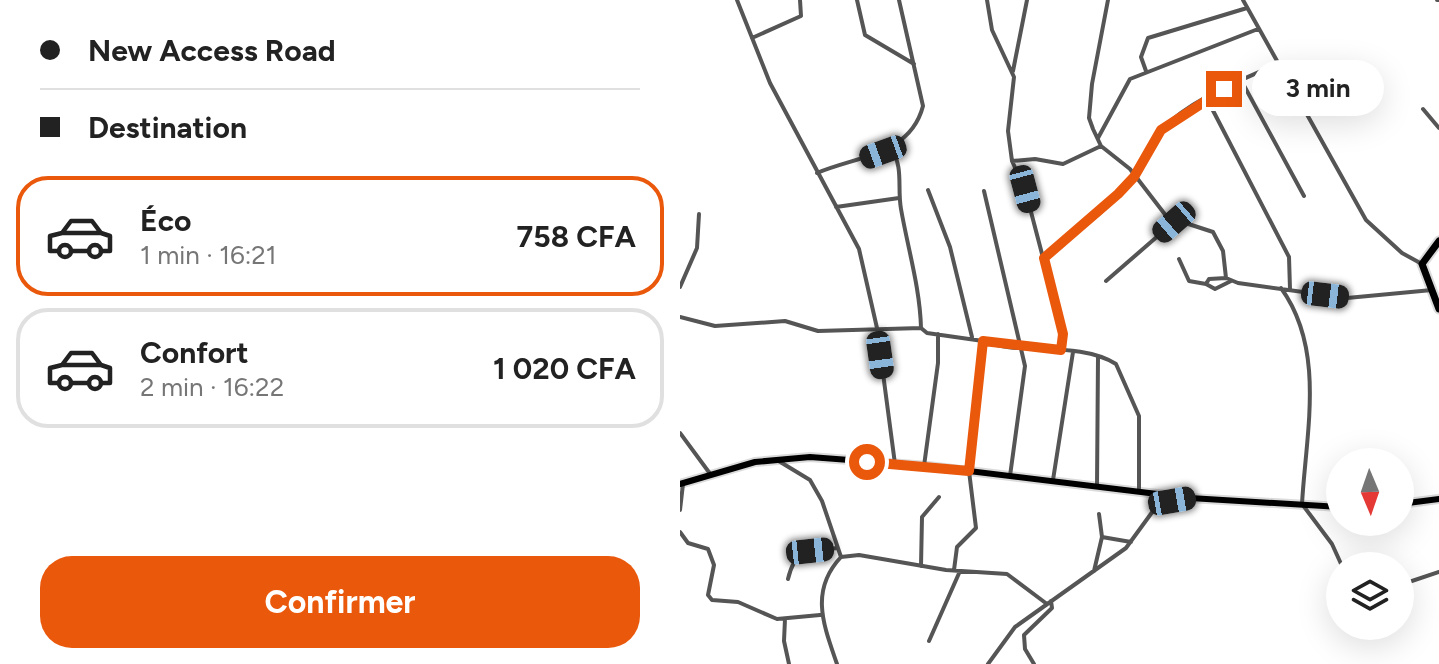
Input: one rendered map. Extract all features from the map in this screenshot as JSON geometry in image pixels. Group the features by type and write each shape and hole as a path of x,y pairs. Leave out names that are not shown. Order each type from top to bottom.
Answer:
{"highway":[{"path":"1439,241 1422,264 1439,309"}],"main road":[{"path":"681,484 776,459 810,457 924,466 1190,498 1326,506"},
{"path":"1414,502 1439,499"}],"street":[{"path":"737,0 770,83 859,249 877,328 895,464"},
{"path":"752,38 801,16 800,0"},
{"path":"857,0 865,35 916,65"},
{"path":"817,173 891,148 913,129 921,115 923,106 916,65 899,0"},
{"path":"987,0 992,30 1013,71"},
{"path":"1027,0 1013,71 1008,131 1012,161 1025,189 1063,334 1061,350"},
{"path":"1108,0 1089,118 1097,139 1174,222 1213,232 1223,251 1229,279"},
{"path":"1243,0 1366,220 1402,253 1422,264"},
{"path":"1146,71 1141,57 1148,38 1247,8"},
{"path":"1097,139 1127,83 1146,71 1258,29"},
{"path":"1044,258 1134,177 1161,130 1206,99 1279,63"},
{"path":"1241,80 1304,196"},
{"path":"1206,99 1289,257 1290,289"},
{"path":"1423,109 1439,128"},
{"path":"1012,161 1035,159 1063,164 1101,146"},
{"path":"891,148 899,160 899,198 920,299 921,328"},
{"path":"928,190 950,247 972,337"},
{"path":"984,191 1021,346 1025,379 1010,476"},
{"path":"836,207 899,198"},
{"path":"680,287 697,248 699,214"},
{"path":"1106,281 1174,222"},
{"path":"1179,259 1189,281 1215,289 1229,279"},
{"path":"1206,284 1209,279 1229,279 1347,298 1432,290"},
{"path":"1281,288 1304,327 1310,367 1302,504 1336,552"},
{"path":"680,317 715,326 785,321 818,331 921,328 938,334 1098,357 1116,364 1139,416 1139,493"},
{"path":"924,466 938,363 938,334"},
{"path":"929,641 957,571 957,547 976,528 969,471 983,341"},
{"path":"1053,481 1073,352"},
{"path":"1097,486 1098,357"},
{"path":"680,433 711,475"},
{"path":"776,459 810,480 822,501 841,557 821,592 821,615 837,664"},
{"path":"680,510 681,484"},
{"path":"921,566 922,517 939,497"},
{"path":"988,664 1015,627 1131,542 1153,511 1190,498"},
{"path":"1094,571 1102,537 1099,514"},
{"path":"680,532 688,543 708,549 714,565 709,598 738,602 771,618 821,615"},
{"path":"1102,537 1131,542"},
{"path":"788,579 792,561 800,553 838,548"},
{"path":"841,557 859,555 957,571 1007,574 1049,602 1052,608 1024,635 1025,649 1034,664"},
{"path":"1414,580 1439,572"},
{"path":"785,619 784,641 789,664"}],"route":[{"path":"867,462 969,471 983,341 1002,346 1045,346 1061,350 1063,334 1044,258 1134,177 1161,130 1224,89"}]}
